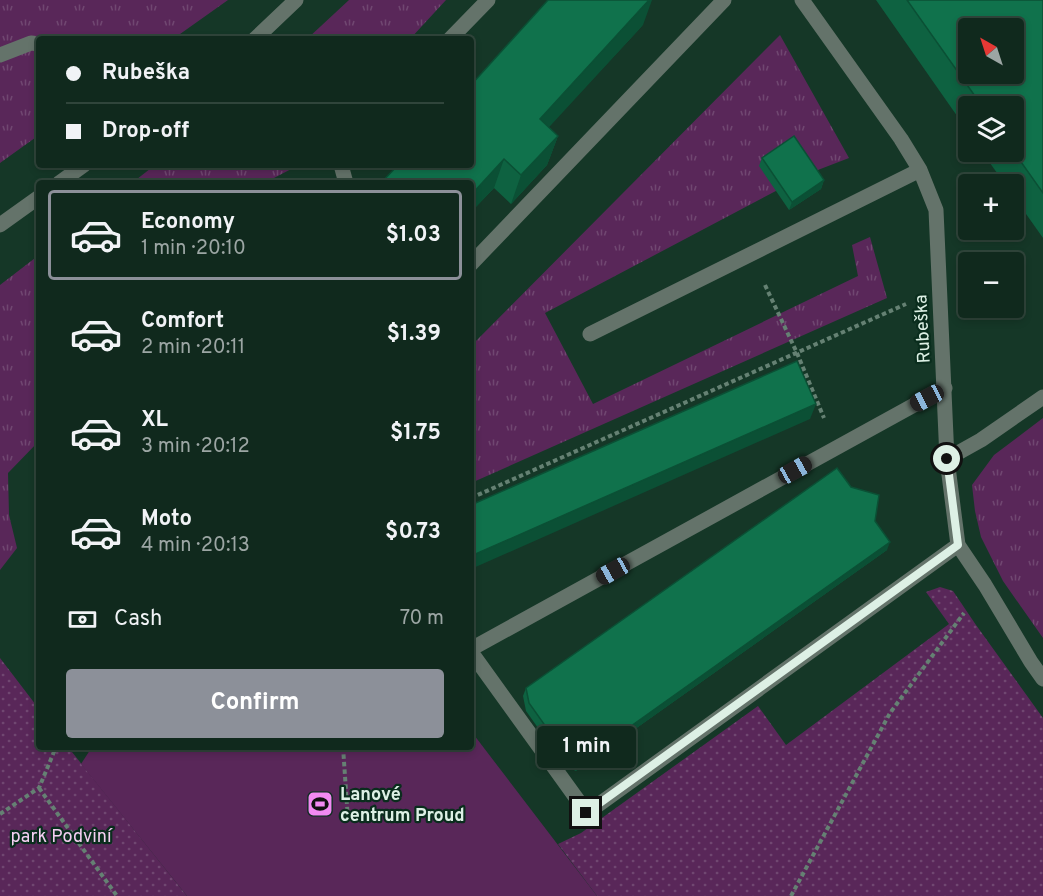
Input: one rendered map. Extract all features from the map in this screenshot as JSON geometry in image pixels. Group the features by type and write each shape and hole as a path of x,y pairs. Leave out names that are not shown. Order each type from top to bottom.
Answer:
{"street":[{"path":"258,36 296,0"},
{"path":"453,36 488,0"},
{"path":"474,261 724,0"},
{"name":"Rubeška","path":"802,0 901,139 920,170 936,210 947,459 958,545 1043,680"},
{"path":"0,55 36,44"},
{"path":"63,180 80,168"},
{"path":"590,333 920,170"},
{"path":"0,225 36,199"},
{"path":"474,648 945,388"},
{"path":"947,459 981,440 1043,397"},
{"path":"474,654 586,813 958,545"}],"path":[{"path":"474,497 940,289"},
{"path":"779,315 836,448"},
{"path":"791,896 890,713 985,585"},
{"path":"0,814 39,788 55,750"},
{"path":"343,750 348,820"},
{"path":"39,788 117,896"}],"green space":[{"path":"0,0 228,0 177,36 36,36 36,137 0,163"},
{"path":"349,0 446,0 413,36 310,36"},
{"path":"780,35 849,158 810,173 545,313 593,404 858,276 852,245 870,237 887,298 474,482 474,343"},
{"path":"151,168 293,168 271,180 136,180"},
{"path":"36,257 36,444 8,473 9,515 17,548 0,570 0,285"},
{"path":"1043,418 1043,638 1003,581 981,537 972,485 994,455"},
{"path":"940,587 953,591 1043,718 1043,896 597,896 558,844 581,833 758,706 786,745 949,624 926,592"},
{"name":"park Podviní","path":"0,658 36,705 36,750 70,750 187,896 0,896"},
{"name":"Lanové centrum Proud","path":"474,735 597,896 187,896 81,764 90,750 474,750"}],"building":[{"path":"548,0 649,0 540,119 558,136 521,175 504,159 474,192 474,180 384,180 395,168 474,168 474,82"},
{"path":"907,0 1043,0 1043,193 1021,162 1024,162 1024,96 975,96 966,84 1024,84 1024,18 958,18 958,72"},
{"path":"794,136 824,180 792,202 762,158"},
{"path":"797,361 816,404 474,555 474,504"},
{"path":"837,468 851,487 879,495 875,521 890,542 579,763 568,758 529,703 526,688"}],"place":[{"name":"Lanové centrum Proud","path":"320,804"}],"route":[{"path":"586,813 958,545 947,459"}]}
